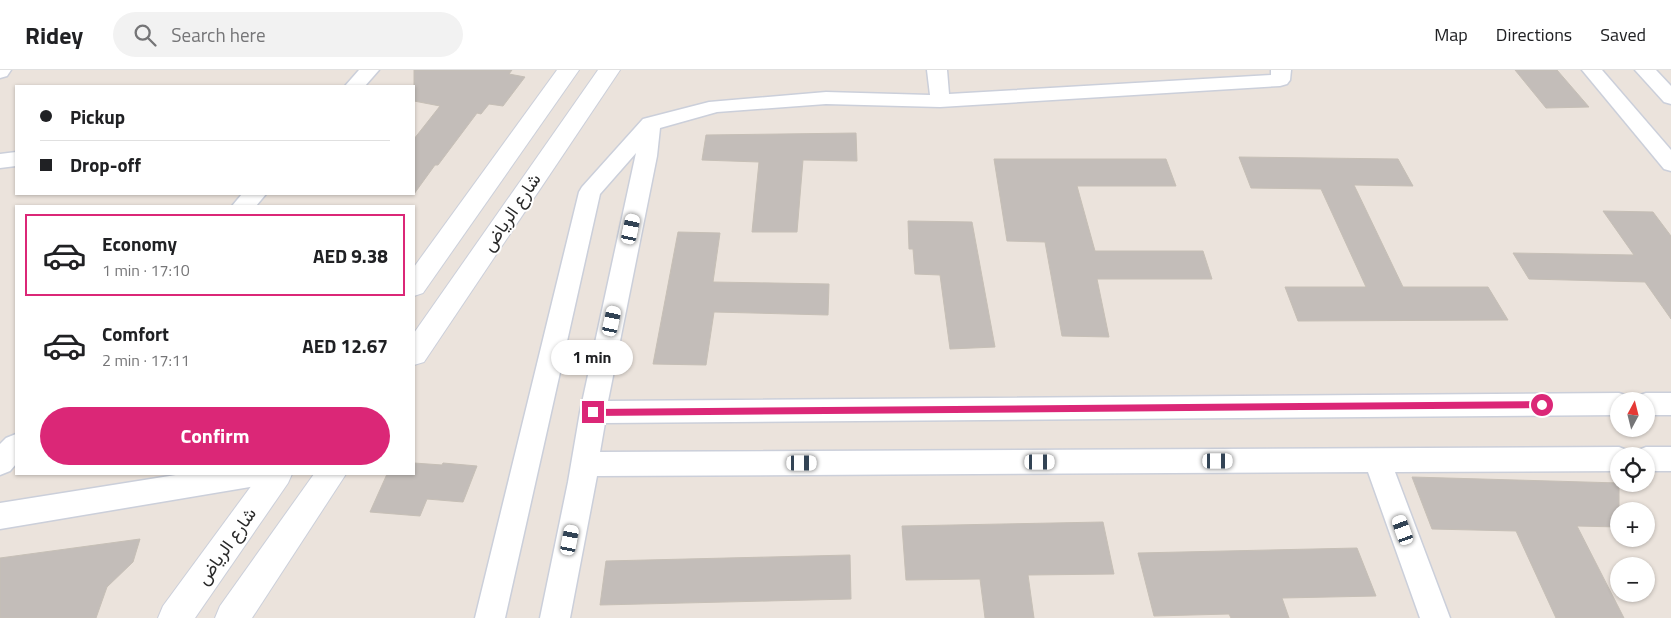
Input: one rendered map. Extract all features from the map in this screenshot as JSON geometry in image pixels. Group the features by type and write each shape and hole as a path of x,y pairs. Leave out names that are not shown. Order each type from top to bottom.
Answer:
{"main road":[{"name":"شارع الرياض","path":"415,285 568,70"},
{"name":"شارع الرياض","path":"419,339 609,70"},
{"name":"شارع الرياض","path":"175,618 275,475"},
{"path":"232,618 330,475"}],"street":[{"path":"356,85 369,70"},
{"path":"937,70 940,101"},
{"path":"490,618 590,192 650,124 725,105 826,98 940,101 1280,80 1281,70"},
{"path":"1592,70 1671,164"},
{"path":"1645,70 1671,98"},
{"path":"555,618 585,464 593,412 646,156 650,124"},
{"path":"0,162 15,159"},
{"path":"244,205 254,195"},
{"path":"593,412 1610,404"},
{"path":"1655,404 1671,404"},
{"path":"0,463 15,447"},
{"path":"585,464 1610,459"},
{"path":"1655,459 1671,459"},
{"path":"1377,460 1435,618"},
{"path":"0,516 250,475"}],"building":[{"path":"414,70 512,70 509,74 525,77 503,106 489,104 481,114 477,113 415,193 415,138 440,106 415,101"},
{"path":"1515,70 1557,70 1589,107 1546,108"},
{"path":"856,133 857,161 803,160 797,232 752,232 759,162 702,160 706,135"},
{"path":"1239,157 1398,159 1413,186 1354,185 1403,287 1488,287 1508,320 1298,321 1285,287 1366,287 1321,189 1251,188"},
{"path":"994,159 1166,159 1176,186 1077,186 1095,251 1203,251 1212,279 1097,279 1109,337 1062,336 1045,242 1007,241"},
{"path":"1603,211 1653,212 1671,236 1671,319 1645,282 1529,279 1513,253 1634,255"},
{"path":"908,221 972,222 995,347 950,349 940,275 915,274 913,249 909,249"},
{"path":"678,232 720,233 713,282 829,284 828,315 714,312 706,365 653,364"},
{"path":"415,463 477,466 463,502 427,499 420,516 370,512 387,475 415,475"},
{"path":"1412,477 1610,483 1610,492 1619,492 1619,502 1610,502 1610,527 1577,526 1610,591 1610,602 1616,602 1624,618 1556,618 1516,531 1432,529"},
{"path":"1103,522 1114,574 1028,575 1034,618 985,618 980,579 906,580 902,526"},
{"path":"140,539 133,562 107,587 96,618 0,618 0,558"},
{"path":"1357,548 1376,596 1282,598 1289,618 1231,618 1229,614 1154,616 1138,553"},
{"path":"850,555 851,599 600,605 606,561"}],"route":[{"path":"593,412 1542,405"}]}
